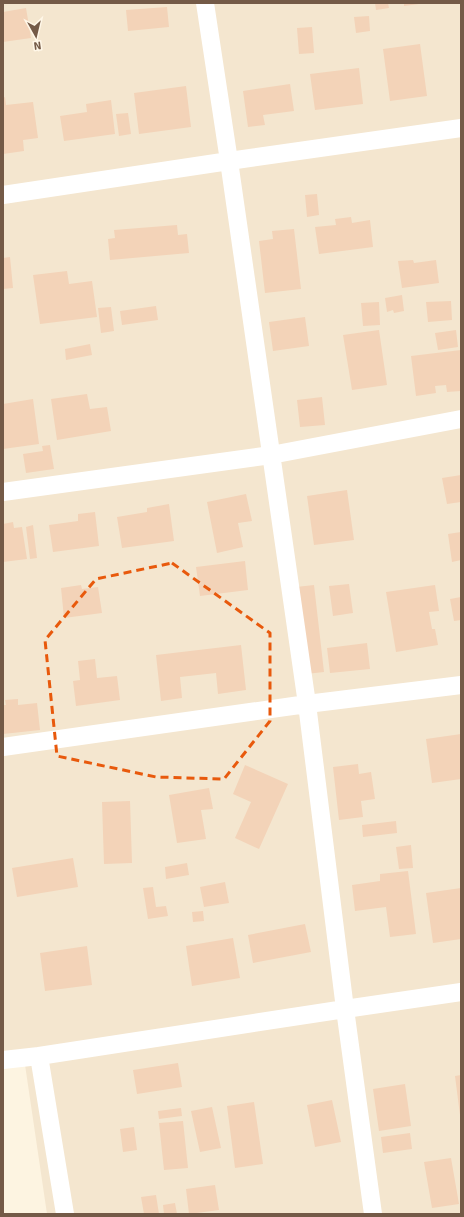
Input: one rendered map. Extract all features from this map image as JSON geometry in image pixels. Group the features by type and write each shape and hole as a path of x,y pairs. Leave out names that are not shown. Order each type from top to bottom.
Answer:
{"street":[{"path":"205,3 307,704 345,1009 373,1214"},
{"path":"3,195 461,128"},
{"path":"3,492 271,455 461,419"},
{"path":"3,747 307,704 461,685"},
{"path":"3,1060 39,1056 461,992"},
{"path":"39,1056 65,1214"}],"highlighted area":[{"path":"172,563 270,633 270,721 224,779 156,777 57,756 45,640 96,579"}],"shaded area":[{"path":"3,3 461,3 461,1214 47,1214 24,1058 3,1060"}],"building":[{"path":"375,3 388,3 389,8 376,10"},
{"path":"404,3 419,3 419,4 404,6"},
{"path":"167,7 169,27 128,31 126,10"},
{"path":"26,8 31,38 3,42 3,12"},
{"path":"369,16 370,31 356,33 354,17"},
{"path":"312,27 314,53 299,54 297,28"},
{"path":"420,44 427,96 390,101 383,49"},
{"path":"359,68 363,104 315,110 310,74"},
{"path":"290,84 294,111 263,115 265,125 248,127 243,91"},
{"path":"186,86 191,127 139,134 134,93"},
{"path":"5,97 6,105 33,102 38,138 23,140 24,151 3,154 3,98"},
{"path":"111,100 115,134 64,141 60,116 87,112 86,104"},
{"path":"128,113 131,134 119,136 116,114"},
{"path":"317,194 319,215 307,217 305,195"},
{"path":"351,217 352,223 370,220 373,247 319,254 315,227 336,225 335,219"},
{"path":"177,225 178,235 187,234 189,253 110,260 108,239 115,238 114,230"},
{"path":"294,229 301,289 265,293 259,241 273,239 272,231"},
{"path":"10,257 13,288 3,289 3,258"},
{"path":"413,260 414,263 436,260 439,283 402,288 398,261"},
{"path":"67,271 69,284 92,281 97,317 40,324 33,275"},
{"path":"402,295 404,311 394,313 393,310 387,312 385,298"},
{"path":"451,301 452,320 428,322 426,302"},
{"path":"379,302 380,325 363,326 361,303"},
{"path":"156,306 158,320 122,325 120,311"},
{"path":"111,307 114,331 101,333 98,308"},
{"path":"305,317 309,346 273,351 269,322"},
{"path":"379,330 387,385 352,390 343,335"},
{"path":"456,330 458,347 438,350 435,333"},
{"path":"90,344 92,355 66,360 65,349"},
{"path":"461,350 461,391 447,392 446,385 435,386 436,393 416,396 411,356"},
{"path":"87,394 90,409 107,407 111,431 57,440 51,399"},
{"path":"322,397 325,425 300,427 297,400"},
{"path":"33,399 39,444 3,449 3,404"},
{"path":"50,445 54,469 26,473 23,454 43,451 42,446"},
{"path":"461,475 461,502 447,504 442,478"},
{"path":"347,490 354,540 314,545 307,496"},
{"path":"246,494 252,521 238,523 243,547 217,553 207,502"},
{"path":"169,504 174,541 122,548 117,517 147,512 147,508"},
{"path":"95,512 99,546 53,552 49,525 78,521 78,514"},
{"path":"13,522 14,528 22,527 27,559 3,562 3,524"},
{"path":"33,525 37,558 30,559 26,527"},
{"path":"461,532 461,560 452,562 448,534"},
{"path":"245,561 248,590 200,596 196,567"},
{"path":"349,584 353,613 333,616 329,586"},
{"path":"81,585 82,589 98,587 102,613 64,618 61,588"},
{"path":"314,585 324,672 306,674 296,587"},
{"path":"435,585 439,611 429,612 432,629 435,629 438,645 396,652 386,592"},
{"path":"461,597 461,620 454,621 450,599"},
{"path":"367,643 370,669 330,673 327,648"},
{"path":"241,645 246,690 218,694 216,673 180,677 182,698 161,701 156,655"},
{"path":"95,659 97,678 117,676 120,700 76,706 73,681 80,680 78,661"},
{"path":"18,699 18,705 37,703 40,730 3,734 3,705 6,705 5,700"},
{"path":"461,734 461,779 432,783 426,739"},
{"path":"358,764 359,774 371,772 375,799 361,801 363,817 339,820 333,767"},
{"path":"245,765 288,784 259,849 235,838 251,802 233,794"},
{"path":"209,788 213,809 201,810 206,839 177,843 169,795"},
{"path":"130,801 132,863 104,864 102,802"},
{"path":"396,821 397,833 363,837 362,825"},
{"path":"411,845 413,868 399,869 396,847"},
{"path":"73,858 78,887 17,897 12,868"},
{"path":"187,863 189,875 166,879 165,867"},
{"path":"408,871 416,934 390,937 386,907 355,911 352,885 380,881 380,874"},
{"path":"225,882 229,903 204,907 200,887"},
{"path":"153,887 156,907 166,906 168,916 148,919 143,888"},
{"path":"461,888 461,939 433,943 426,893"},
{"path":"203,911 204,921 193,922 192,912"},
{"path":"305,924 311,952 253,963 248,935"},
{"path":"233,938 240,978 192,986 186,946"},
{"path":"87,946 92,985 45,991 40,953"},
{"path":"178,1063 182,1087 137,1094 133,1070"},
{"path":"461,1075 461,1115 460,1115 455,1076"},
{"path":"405,1084 411,1126 379,1131 373,1089"},
{"path":"332,1100 341,1142 315,1147 307,1105"},
{"path":"254,1102 263,1164 235,1168 227,1106"},
{"path":"212,1107 221,1148 200,1152 191,1111"},
{"path":"181,1108 182,1116 159,1119 158,1111"},
{"path":"183,1121 188,1168 164,1170 159,1123"},
{"path":"134,1127 137,1150 123,1152 120,1129"},
{"path":"410,1133 412,1149 383,1153 381,1137"},
{"path":"451,1158 459,1204 432,1208 424,1162"},
{"path":"215,1185 219,1210 189,1214 186,1189"},
{"path":"156,1195 159,1214 144,1214 141,1197"},
{"path":"175,1203 177,1214 164,1214 163,1205"}]}
